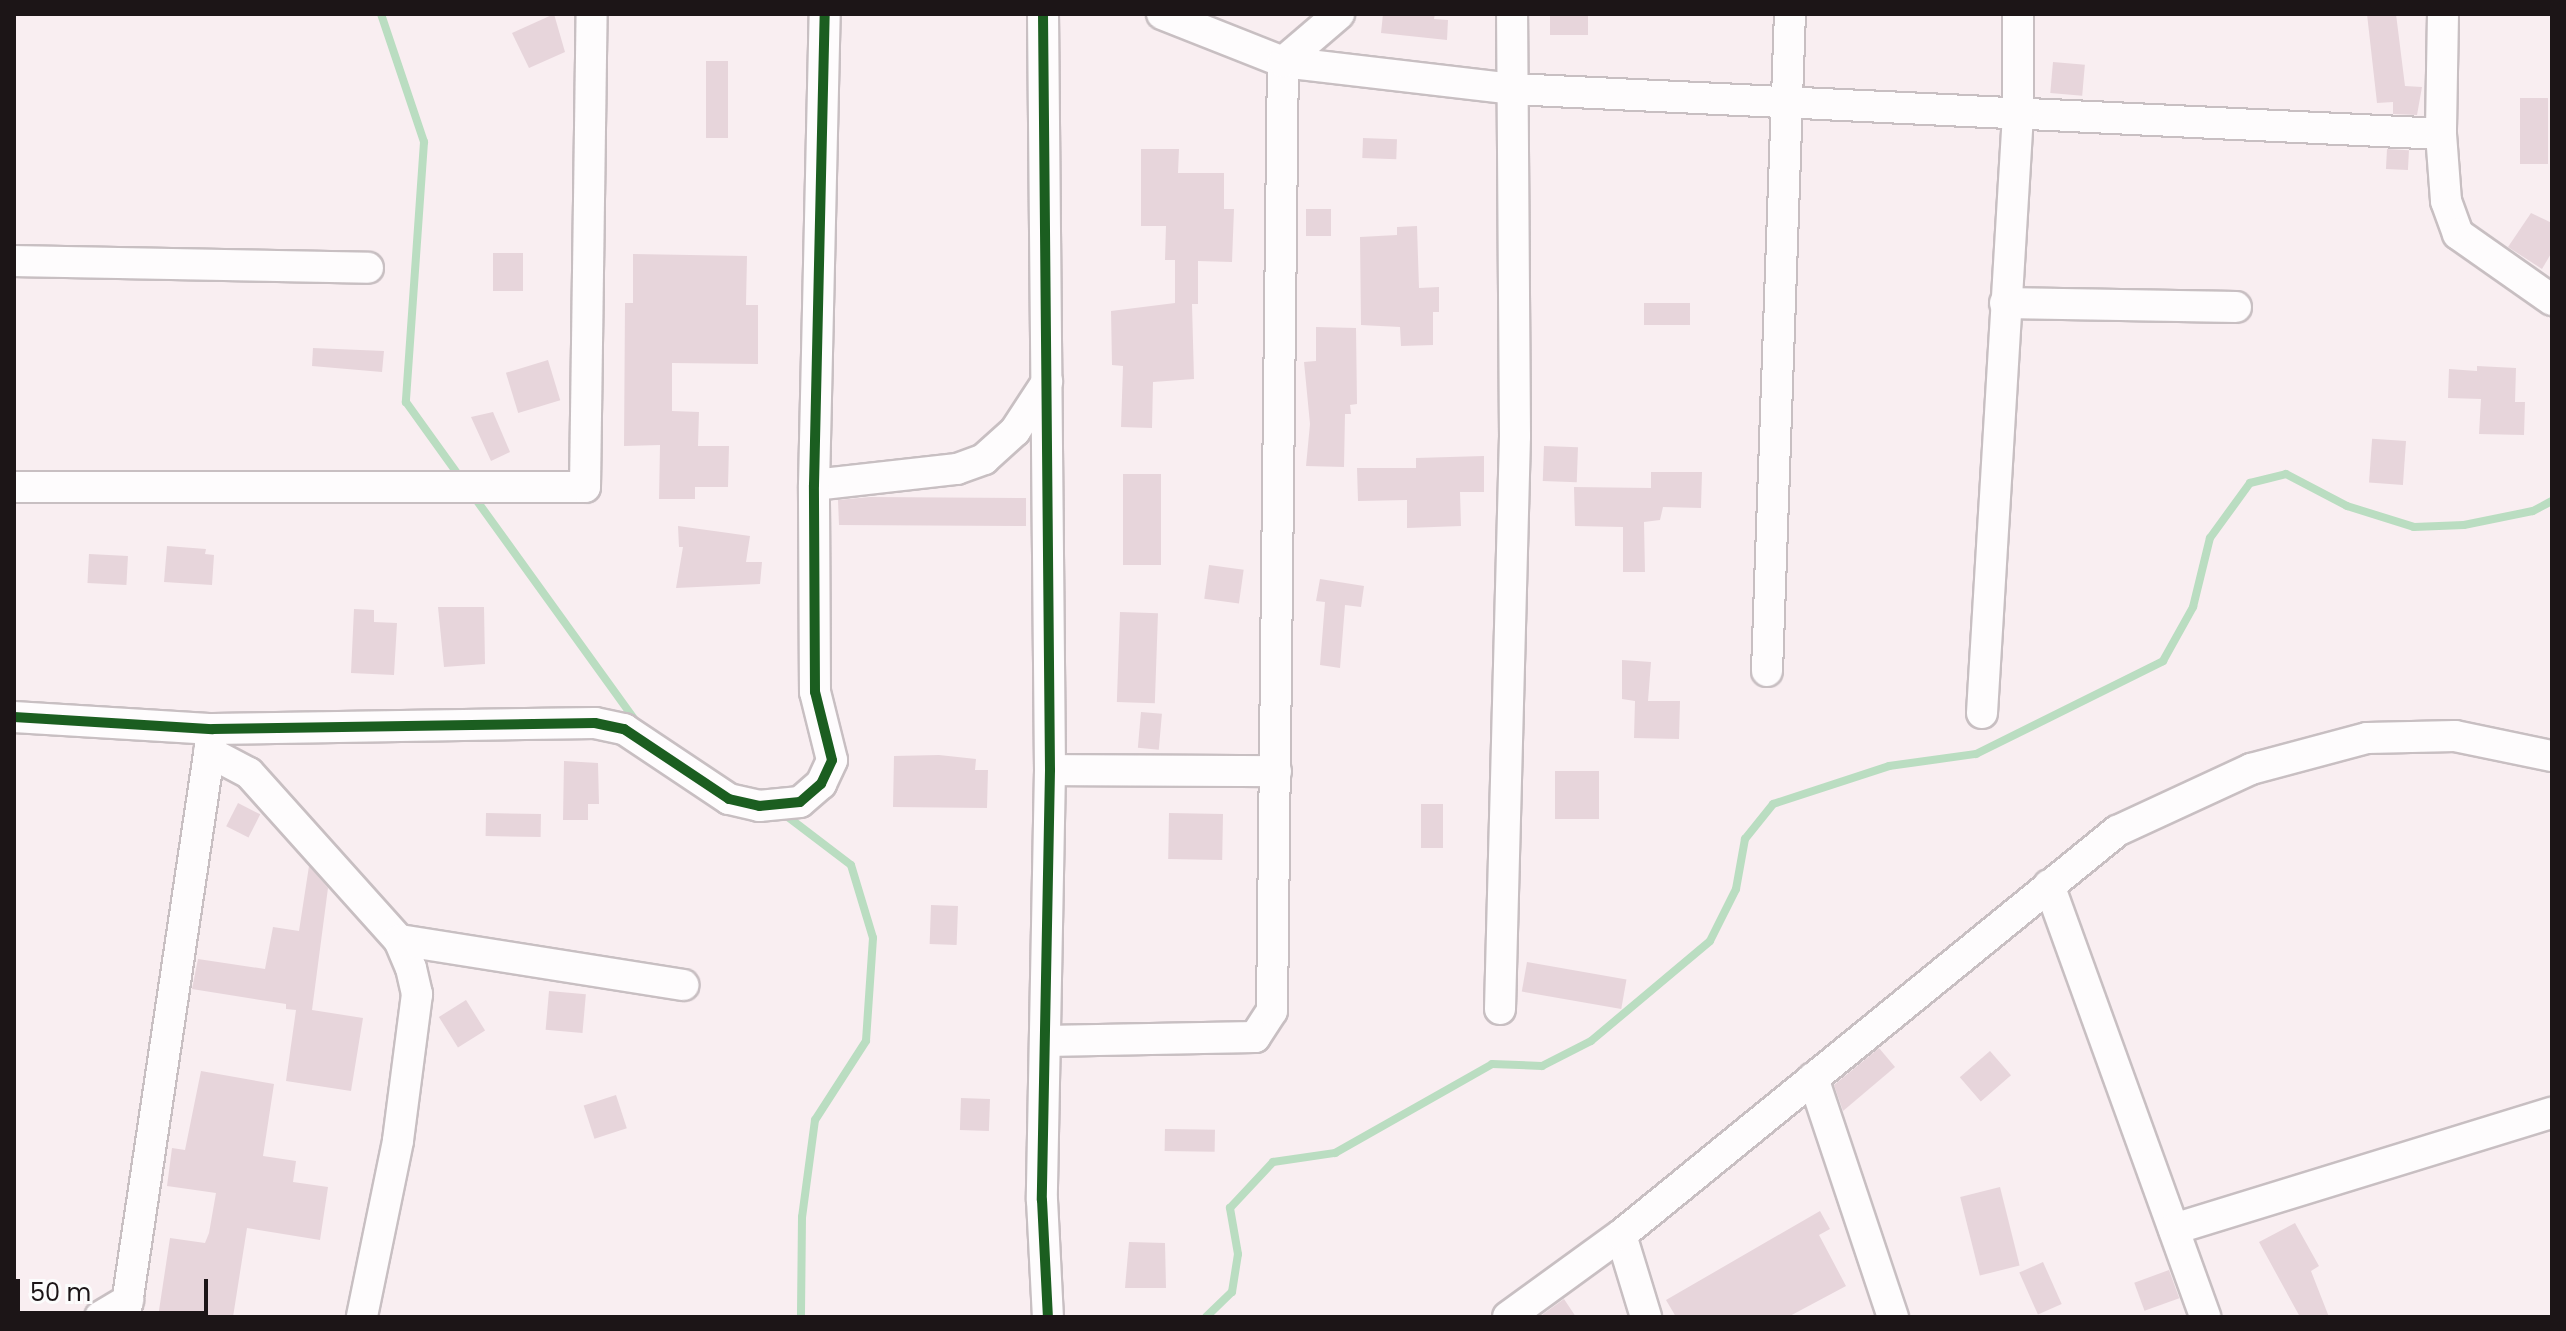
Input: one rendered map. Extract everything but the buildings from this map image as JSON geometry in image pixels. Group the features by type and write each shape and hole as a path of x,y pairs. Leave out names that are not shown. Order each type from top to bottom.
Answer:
{"street":[{"path":"14,487 585,487 592,14"},
{"path":"14,717 211,741 611,725 729,799 759,806 800,802 821,784 832,760 815,692 814,485 825,14"},
{"path":"1043,14 1050,770 1042,1200 1048,1317"},
{"path":"1162,14 1283,62 1512,89 2441,134"},
{"path":"1046,1041 1255,1037 1267,1025 1272,1011 1283,62 1339,14"},
{"path":"1500,1009 1515,436 1512,14"},
{"path":"1767,671 1790,103 1790,14"},
{"path":"1982,713 2018,114 2018,14"},
{"path":"2443,14 2441,134 2446,201 2458,234 2552,300"},
{"path":"14,261 368,268"},
{"path":"2005,303 2236,307"},
{"path":"814,485 957,469 984,459 1015,431 1047,382"},
{"path":"1508,1317 1621,1235 2117,831 2251,769 2367,738 2455,736 2552,756"},
{"path":"211,741 249,773 399,940 417,994 398,1141 362,1317"},
{"path":"100,1317 126,1308 211,741"},
{"path":"1050,770 1276,771"},
{"path":"2049,885 2205,1317"},
{"path":"399,940 683,985"},
{"path":"1813,1078 1893,1317"},
{"path":"2174,1229 2552,1113"},
{"path":"1621,1235 1646,1317"}],"waterway":[{"path":"381,14 424,142 406,402 462,480"},
{"path":"1206,1317 1232,1292 1238,1254 1230,1208 1273,1162 1335,1153 1492,1064 1542,1066 1591,1041 1710,941 1736,889 1745,839 1773,804 1889,766 1976,754 2163,661 2193,607 2210,538 2250,483 2286,474 2347,506 2414,527 2464,525 2533,511 2552,501"},
{"path":"472,494 637,723"},
{"path":"784,814 851,865 873,938 866,1041 815,1120 802,1217 801,1317"}],"cycle path":[{"path":"14,717 213,729 595,723 624,729 729,799 759,806 800,802 821,784 832,760 815,692 814,485 825,14"},
{"path":"1043,14 1050,770 1042,1200 1048,1317"}]}
